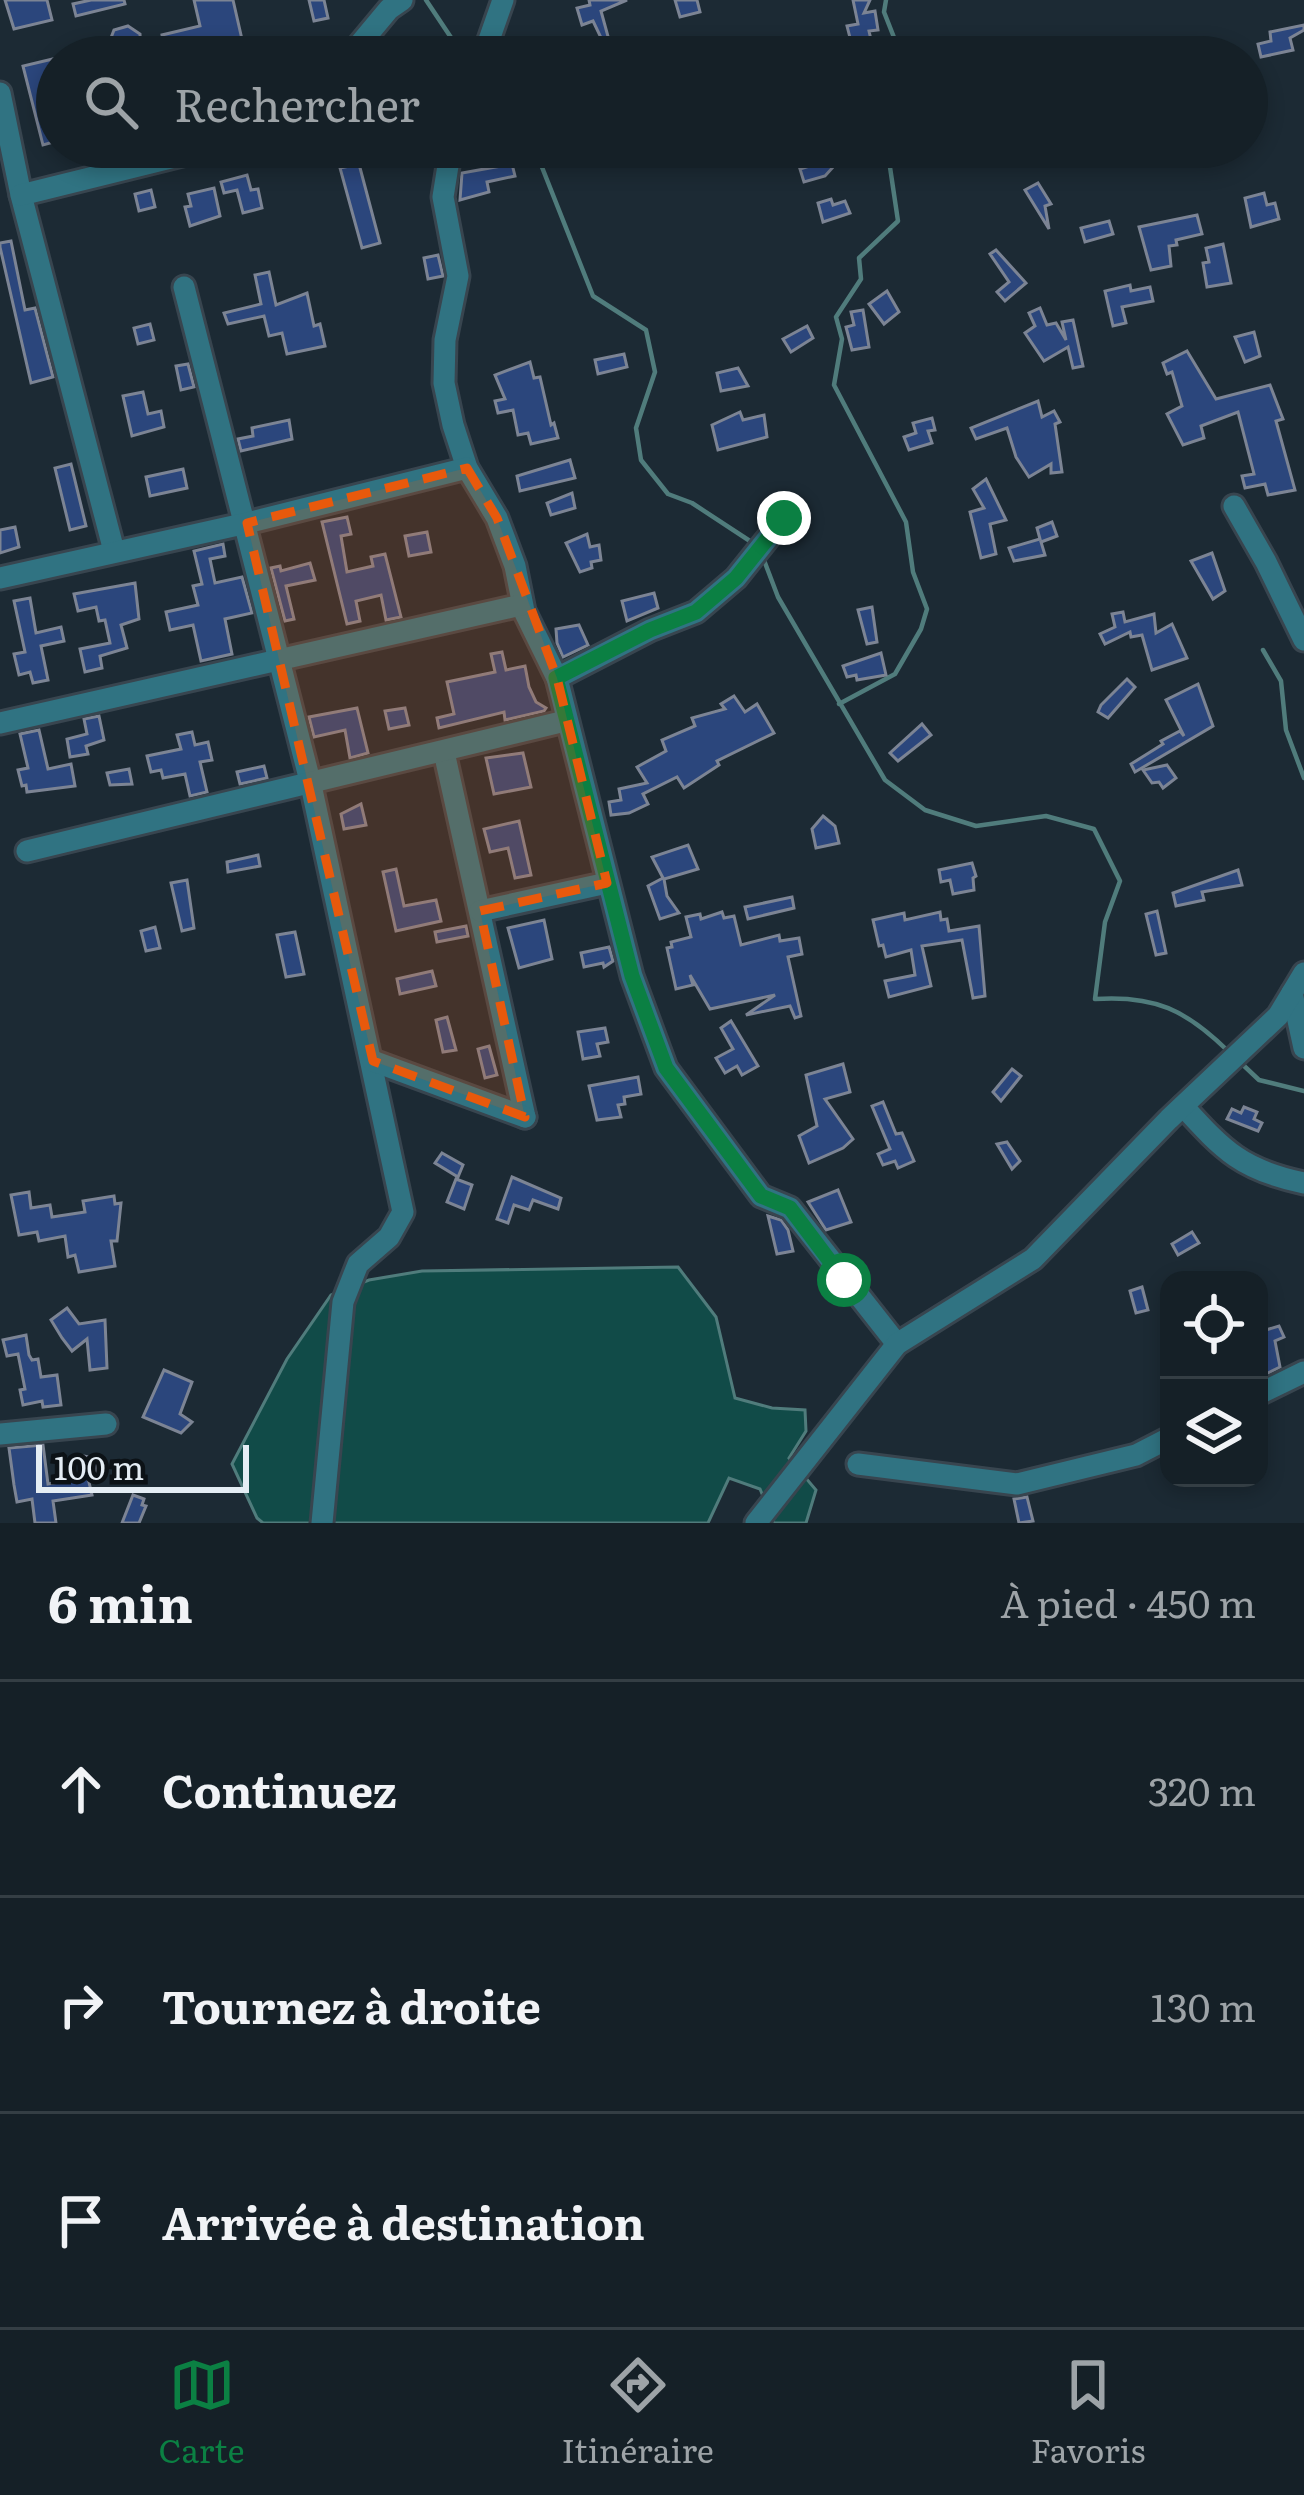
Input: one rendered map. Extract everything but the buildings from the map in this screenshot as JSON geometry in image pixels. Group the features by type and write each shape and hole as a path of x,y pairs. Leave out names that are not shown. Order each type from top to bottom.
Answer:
{"street":[{"path":"367,36 402,0"},
{"path":"490,36 503,0"},
{"path":"0,93 21,195 114,551"},
{"path":"21,195 130,168"},
{"path":"448,168 443,197 458,276 444,383 467,468 496,518 515,566 521,605 556,678 632,976 666,1068 761,1196 790,1208 897,1344"},
{"path":"184,287 280,658 403,1212 389,1237 358,1264 343,1302 322,1523"},
{"path":"0,578 467,468"},
{"path":"1234,506 1304,640"},
{"path":"556,678 696,612 736,578 784,518"},
{"path":"0,723 521,605"},
{"path":"27,851 565,721"},
{"path":"373,1061 525,1117 445,752"},
{"path":"480,911 608,883"},
{"path":"756,1523 897,1344 1033,1259 1278,1016 1298,983"},
{"path":"1298,983 1304,1048"},
{"path":"1183,1106 1224,1151 1269,1176 1304,1183"},
{"path":"1268,1390 1304,1372"},
{"path":"0,1433 106,1424"},
{"path":"858,1464 1017,1484 1136,1455 1160,1443"}],"highlighted area":[{"path":"467,468 497,518 557,678 607,883 480,911 525,1117 373,1061 247,523"}],"shaded area":[{"path":"678,1267 716,1317 735,1398 772,1408 805,1410 806,1431 789,1458 816,1490 806,1523 774,1523 760,1489 729,1478 708,1523 263,1523 257,1518 232,1464 287,1359 331,1295 369,1280 422,1271"}],"waterway":[{"path":"426,0 450,36"},
{"path":"886,0 884,12 893,36"},
{"path":"542,168 593,296 646,330 655,372 636,428 641,460 668,494 692,503 756,545"},
{"path":"839,704 895,674 927,609 913,572 906,522 834,385 842,339 836,317 861,279 859,258 898,221 890,168"},
{"path":"762,555 778,597 885,780 925,810 976,826 1046,816 1094,829 1120,881 1105,922 1095,999 1135,1000 1168,1008 1198,1025 1228,1051"},
{"path":"1263,650 1281,681 1286,730 1304,778"},
{"path":"1241,1063 1259,1080 1304,1091"}],"route":[{"path":"784,518 736,578 696,612 556,678 632,976 666,1068 761,1196 790,1208 844,1280"}]}
